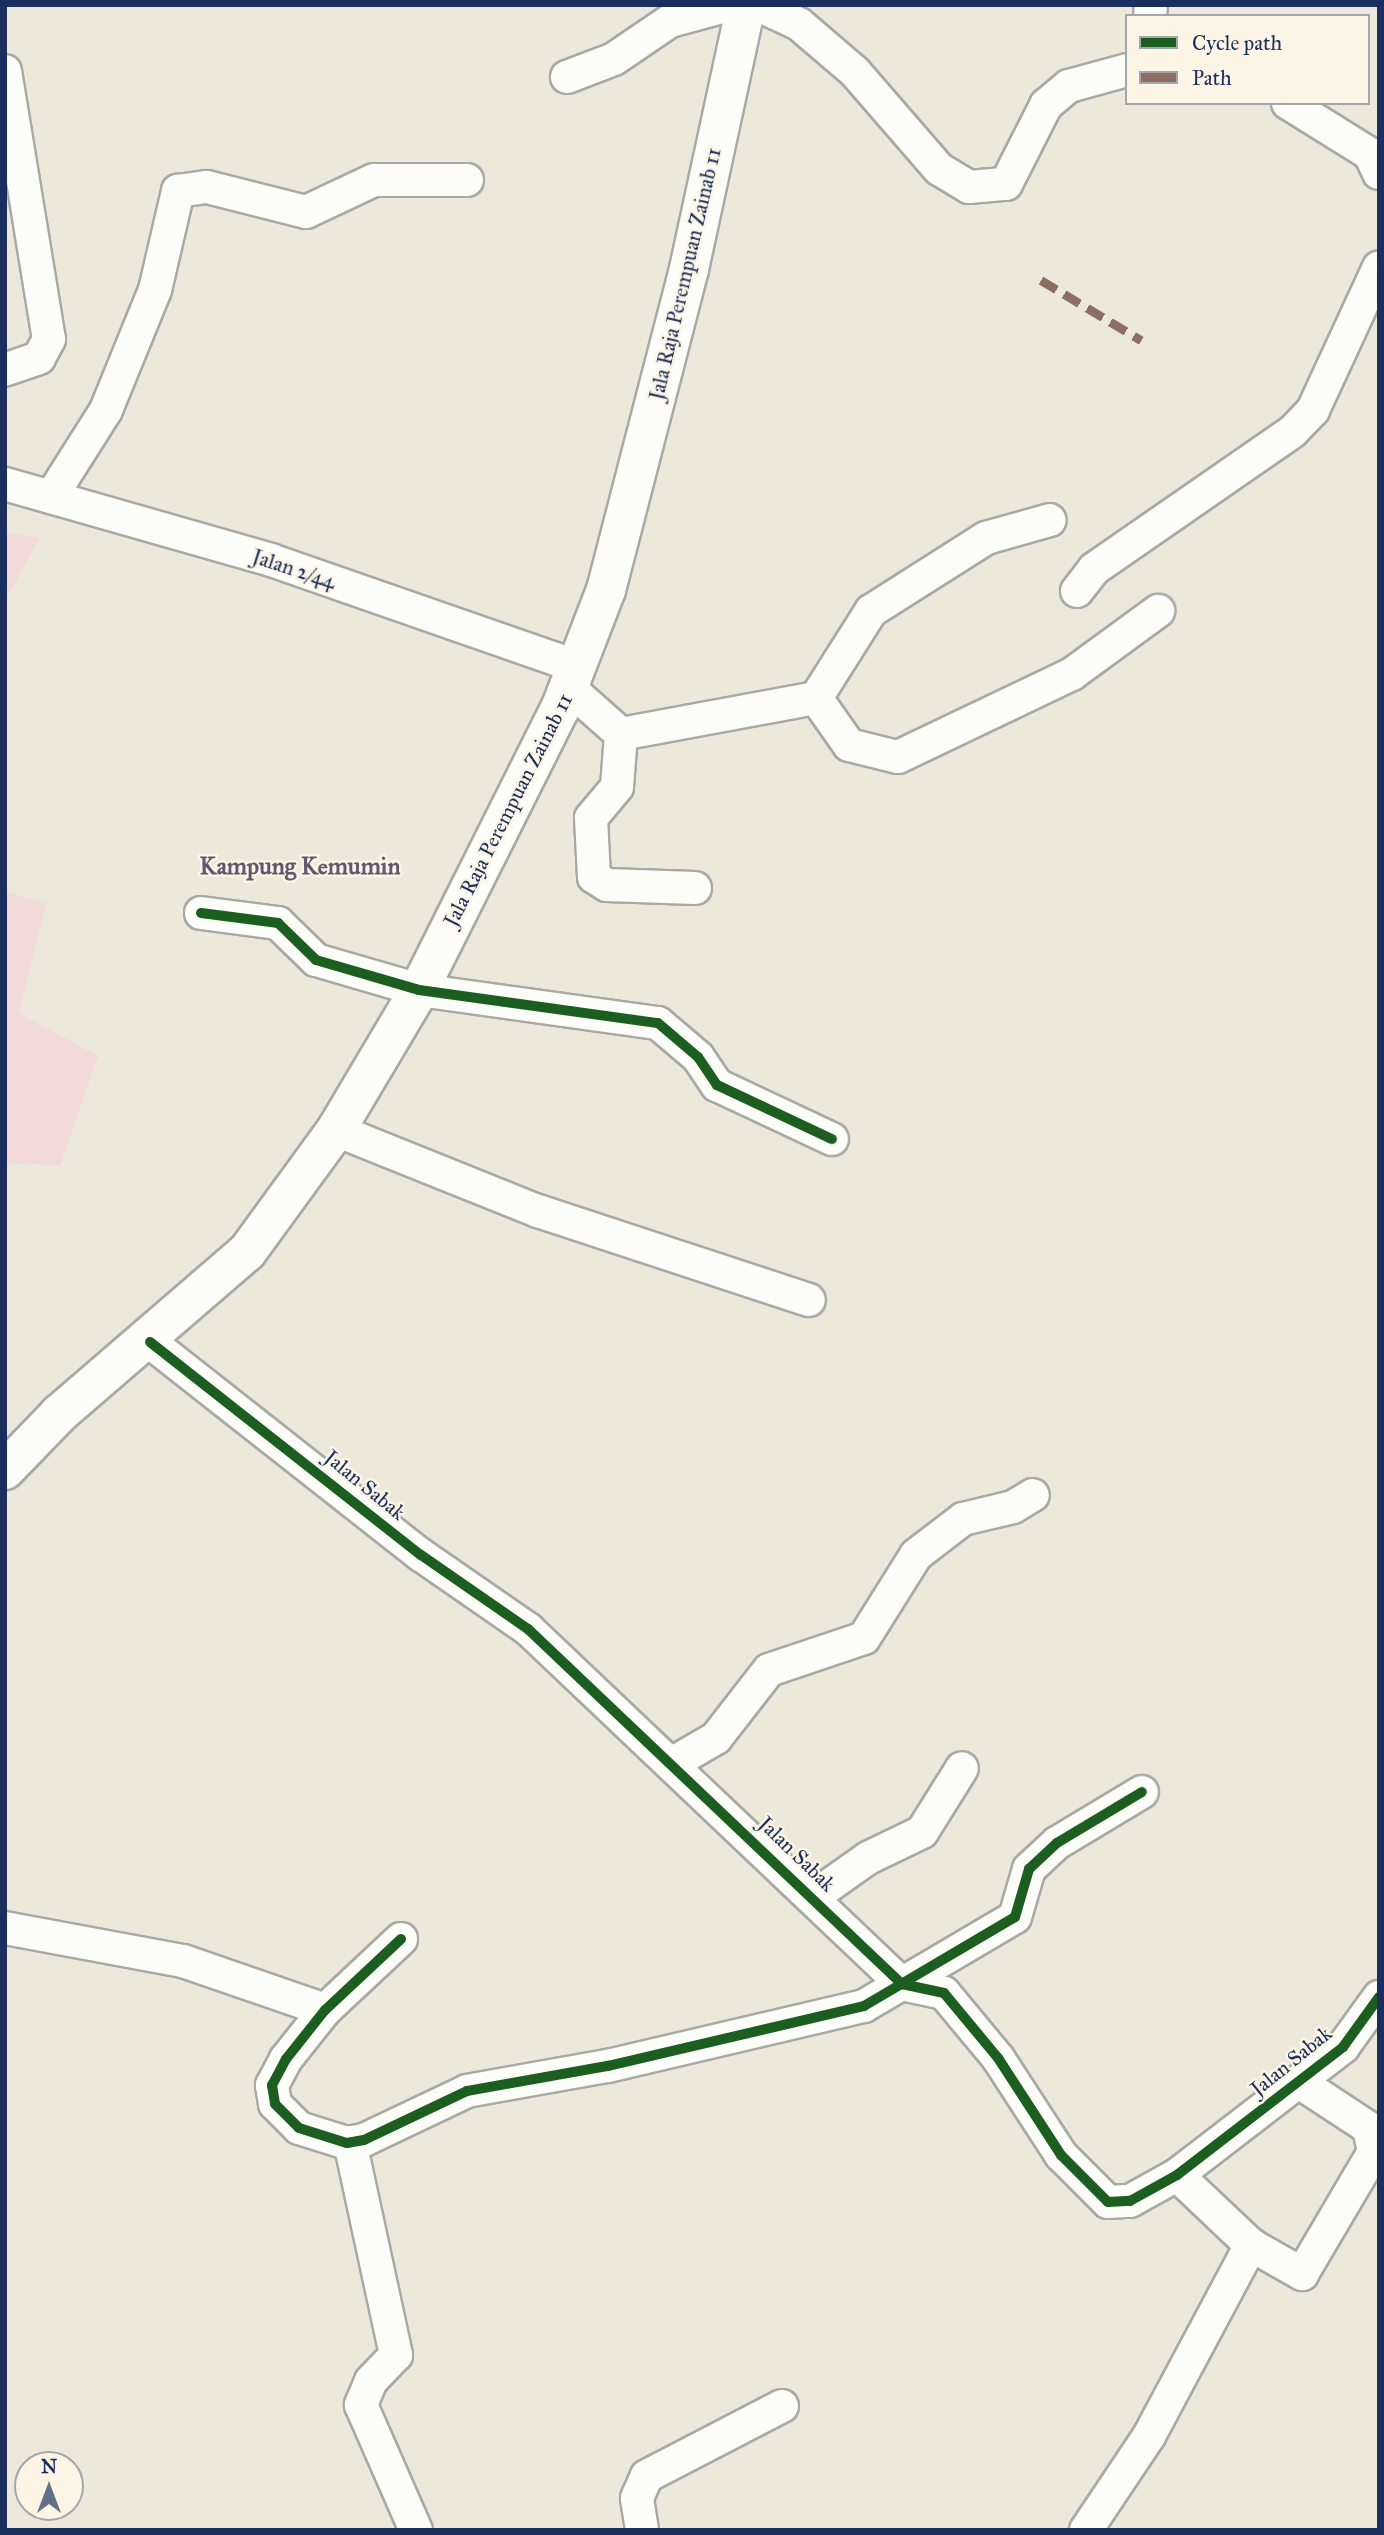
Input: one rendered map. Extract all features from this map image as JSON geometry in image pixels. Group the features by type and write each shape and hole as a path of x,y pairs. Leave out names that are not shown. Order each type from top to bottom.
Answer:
{"main road":[{"name":"Jala Raja Perempuan Zainab 11","path":"5,1471 59,1414 150,1342 247,1252 336,1130 419,990 574,678 609,578 689,268 746,5"}],"street":[{"path":"567,77 614,60 670,21 729,5"},
{"path":"758,5 799,24 855,72 939,169 969,187 1006,184 1057,94 1125,71"},
{"path":"5,71 48,340 39,358 5,370"},
{"path":"1291,105 1376,156"},
{"path":"51,497 106,410 155,290 178,191 207,187 306,212 374,180 467,180"},
{"path":"1077,591 1094,569 1300,424 1313,410 1379,267"},
{"name":"Jalan 2/44","path":"5,484 271,560 574,678"},
{"path":"621,734 816,698 871,611 986,538 1050,520"},
{"path":"816,698 849,745 898,757 1072,674 1158,611"},
{"path":"574,678 621,734 617,788 591,818 594,877 607,885 695,888"},
{"path":"201,913 278,923 316,960 419,990 658,1023 698,1057 717,1085 832,1139"},
{"path":"336,1130 551,1216 809,1300"},
{"name":"Jalan Sabak","path":"150,1342 421,1555 528,1629 673,1763 902,1984 926,1984 965,2014 1061,2155 1108,2202 1130,2201 1177,2175 1343,2047 1379,1997"},
{"path":"673,1763 716,1738 769,1671 864,1638 916,1555 963,1518 1013,1507 1033,1495"},
{"path":"813,1897 868,1857 922,1832 962,1768"},
{"path":"401,1938 325,2010 286,2059 272,2085 275,2104 299,2128 351,2142 467,2091 608,2066 850,2009 902,1984 940,1955 1015,1917 1029,1870 1057,1843 1142,1792"},
{"path":"5,1928 183,1961 325,2010"},
{"path":"1177,2175 1251,2245 1302,2274 1374,2152 1369,2128 1299,2082"},
{"path":"351,2142 396,2355 363,2393 361,2405 416,2530"},
{"path":"1086,2530 1149,2436 1251,2245"},
{"path":"642,2530 638,2498 647,2476 782,2406"}],"shaded area":[{"path":"5,533 40,538 5,600"},
{"path":"5,891 46,904 19,1013 98,1056 60,1166 5,1163"}],"marked path":[{"path":"1041,280 1141,340"}],"cycle path":[{"path":"201,913 278,923 316,960 419,990 658,1023 698,1057 717,1085 832,1139"},
{"path":"150,1342 421,1555 528,1629 902,1984 944,1993 998,2058 1061,2155 1108,2202 1130,2201 1177,2175 1343,2047 1379,1997"},
{"path":"401,1939 325,2010 286,2059 272,2085 275,2104 299,2128 347,2143 364,2140 467,2091 608,2066 864,2006 1015,1917 1029,1869 1057,1843 1142,1792"}],"district":[{"name":"Kampung Kemumin","path":"300,867"}]}
